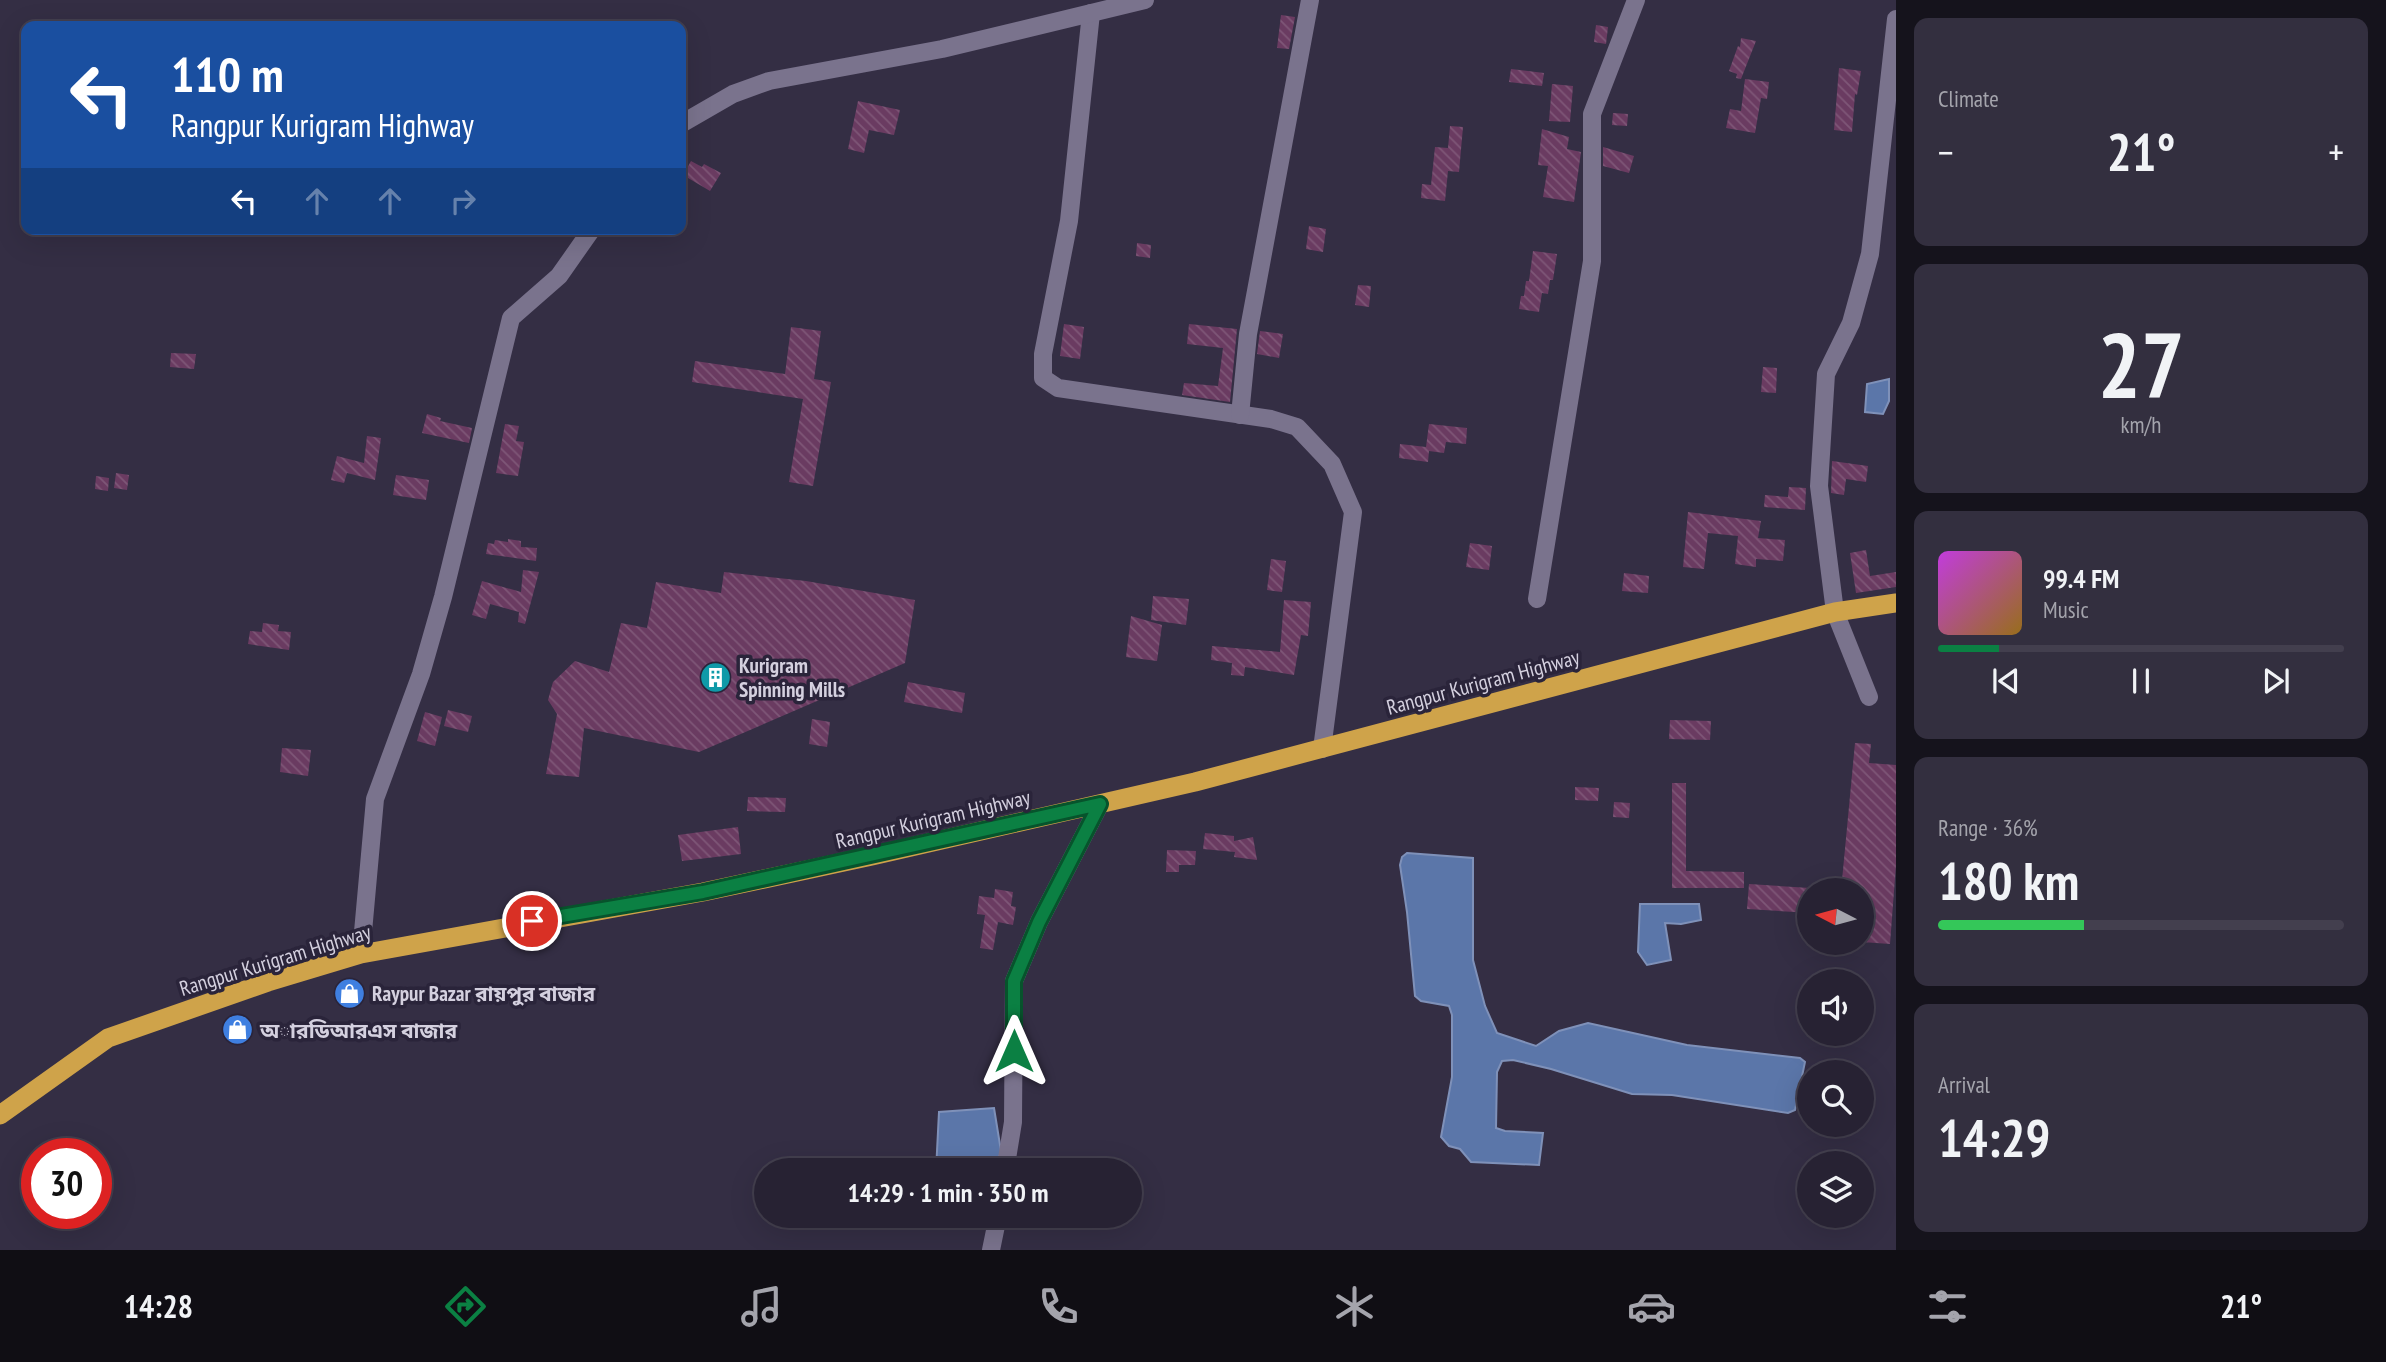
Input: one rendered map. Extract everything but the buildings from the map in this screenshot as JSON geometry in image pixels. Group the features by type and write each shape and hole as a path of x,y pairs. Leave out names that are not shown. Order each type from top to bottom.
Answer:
{"highway":[{"name":"Rangpur Kurigram Highway","path":"0,1115 108,1038 268,982 361,954 703,892 1100,804 1322,749 1835,612 1896,603"}],"street":[{"path":"686,121 733,93 769,81 942,49 1145,0"},
{"path":"1240,415 1248,334 1310,0"},
{"path":"1537,599 1592,261 1592,114 1636,0"},
{"path":"1091,13 1069,221 1043,354 1043,378 1058,388 1271,419 1297,427 1332,464 1353,512 1322,749"},
{"path":"1869,698 1835,612 1819,486 1826,374 1851,323 1870,254 1896,19"},
{"path":"361,954 375,799 421,674 443,597 511,318 559,276 588,235"},
{"path":"1007,1158 1013,1122 1014,981 1039,922 1100,804"},
{"path":"991,1250 996,1228"}],"water":[{"path":"1889,379 1889,401 1883,414 1865,412 1867,384"},
{"path":"1407,853 1473,858 1473,960 1485,1006 1497,1033 1536,1046 1559,1031 1588,1023 1687,1045 1800,1058 1802,1060 1797,1060 1795,1110 1788,1113 1672,1095 1632,1094 1551,1069 1513,1060 1502,1061 1497,1072 1496,1128 1543,1133 1539,1165 1471,1162 1460,1149 1449,1146 1441,1137 1452,1077 1452,1015 1449,1006 1421,1001 1415,996 1400,865 1402,857"},
{"path":"1640,904 1699,904 1701,920 1681,924 1665,923 1671,960 1647,965 1638,952"},
{"path":"994,1108 1001,1151 999,1158 937,1158 939,1112"}],"place":[{"name":"Kurigram Spinning Mills","path":"716,677"},
{"name":"Raypur Bazar রায়পুর বাজার","path":"349,993"},
{"name":"অারডিআরএস বাজার","path":"237,1030"}],"route":[{"path":"532,921 703,892 1100,804 1039,922 1014,981 1014,1051"}]}
